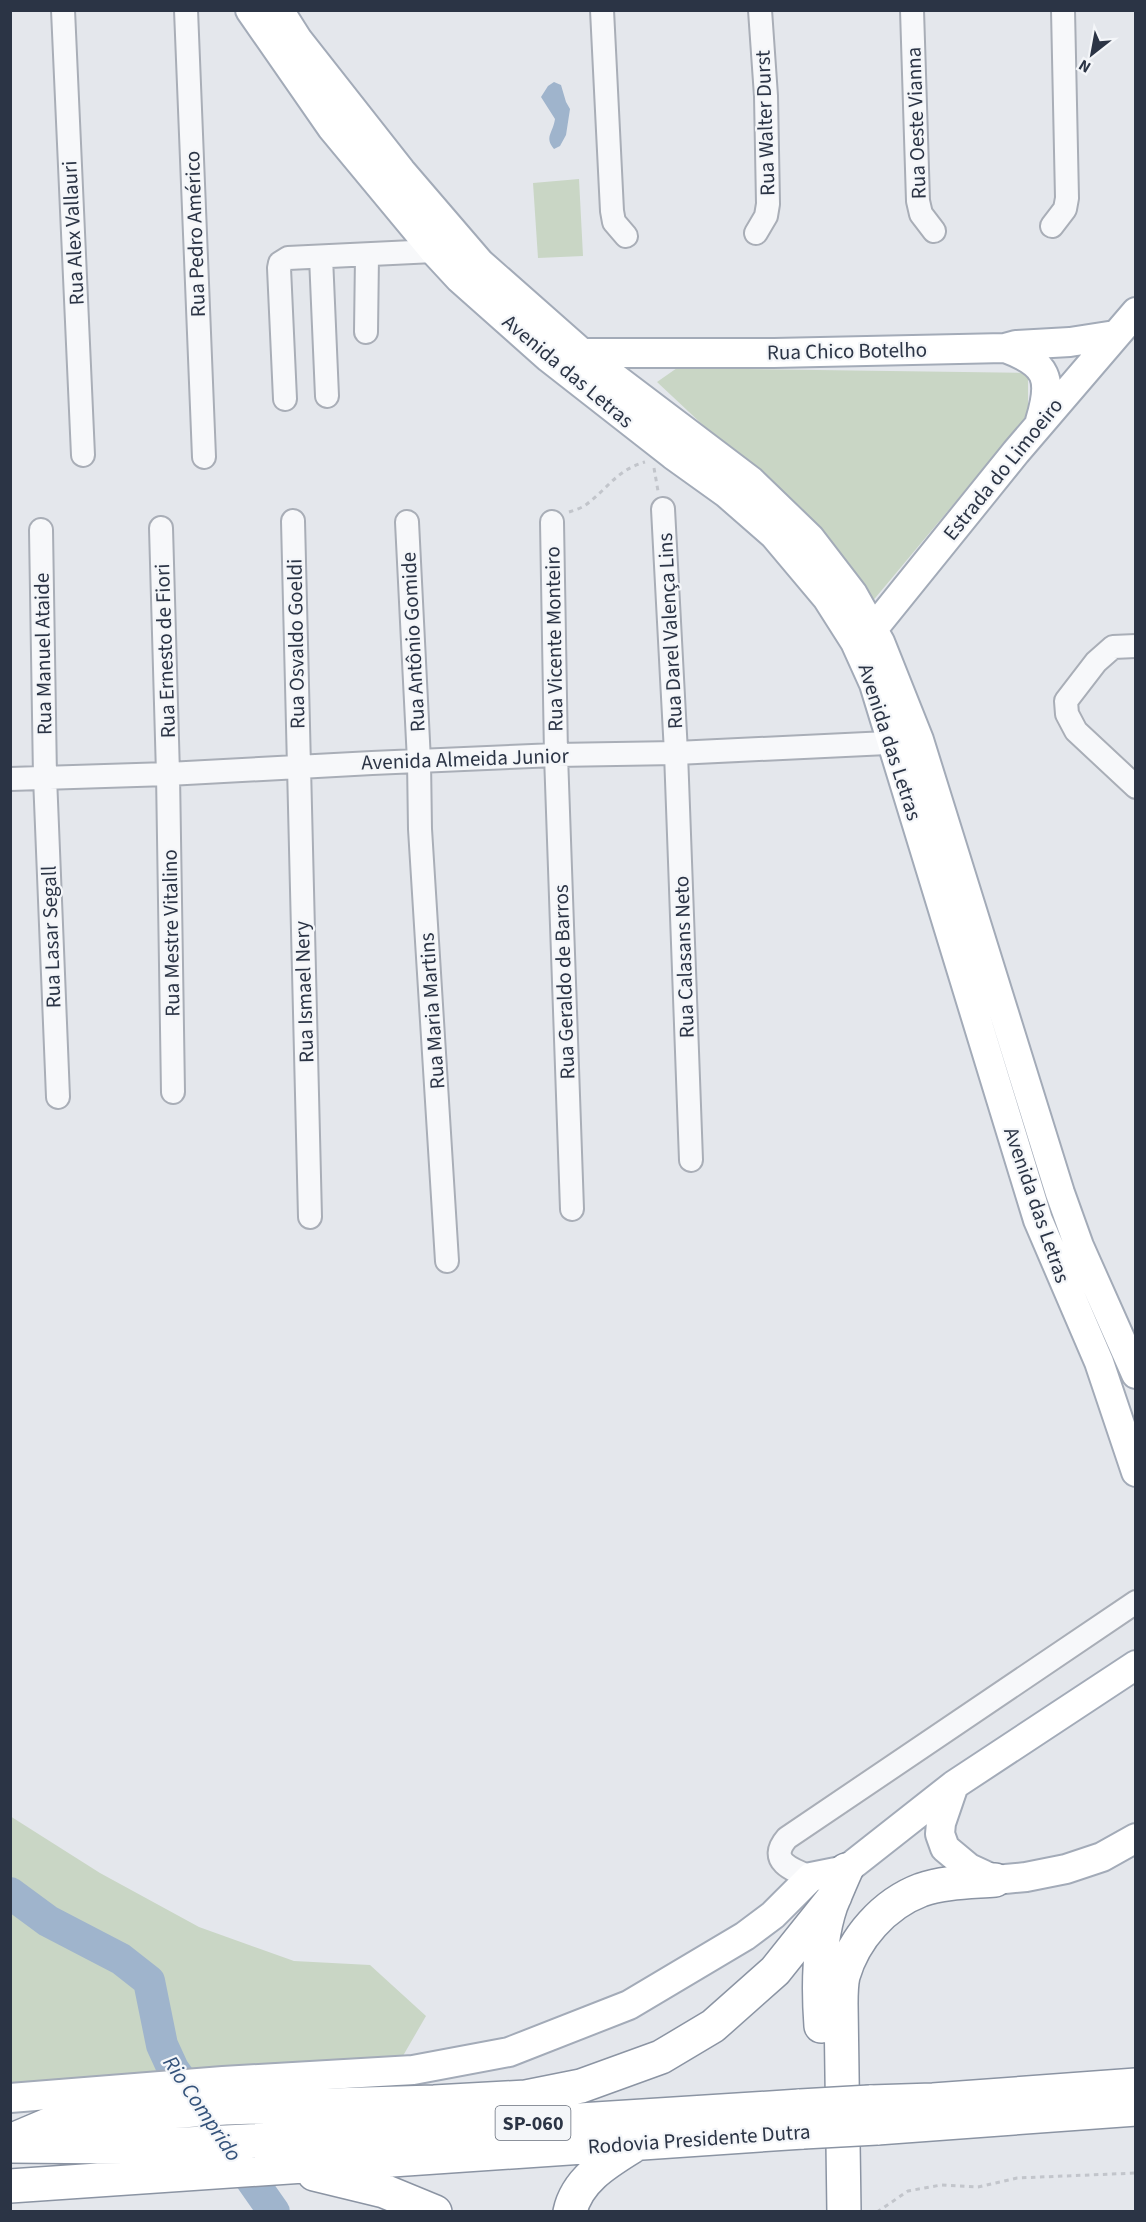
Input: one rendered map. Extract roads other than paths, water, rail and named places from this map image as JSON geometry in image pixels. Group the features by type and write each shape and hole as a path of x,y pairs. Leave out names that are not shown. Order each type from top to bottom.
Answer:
{"highway":[{"path":"844,2211 841,2004 843,1979 850,1957 859,1940 873,1923 903,1898 938,1886 995,1880"},
{"path":"10,2141 62,2120 151,2114 224,2095 434,2102 526,2097 582,2086 661,2057 713,2026 775,1971 831,1881"},
{"path":"826,2211 830,2200 831,2172 819,1979 831,1881"},
{"name":"Rodovia Presidente Dutra","path":"874,2115 933,2100 1136,2085"},
{"name":"Rodovia Presidente Dutra","path":"10,2186 155,2176 272,2158 801,2119 874,2115 1136,2109"},
{"name":"Rodovia Presidente Dutra","path":"10,2146 124,2147 272,2158 639,2142 801,2119"},
{"path":"570,2211 579,2189 590,2177 639,2142"},
{"path":"272,2158 384,2191 435,2211"}],"main road":[{"name":"Avenida das Letras","path":"250,10 301,57 480,263 582,353 610,390"},
{"name":"Avenida das Letras","path":"279,10 332,128 459,278 540,350 610,390 735,468 770,498 810,538 853,594 864,635 906,742 1060,1193 1102,1301 1136,1374"},
{"path":"301,57 300,20 303,10"},
{"name":"Estrada do Limoeiro","path":"864,635 1038,425 1136,312"},
{"name":"Rua Chico Botelho","path":"582,353 774,353 1005,348 1016,345 1089,340 1115,335"},
{"path":"1005,348 1033,361 1041,369 1045,378 1046,400 1038,425"},
{"path":"610,390 626,365 642,352"},
{"name":"Avenida das Letras","path":"906,742 1038,1220 1099,1362 1136,1472"},
{"path":"10,2098 91,2091 224,2095 413,2070 509,2052 629,2005 745,1936 773,1915 831,1881 954,1785 1136,1665"},
{"path":"954,1785 941,1823 940,1834 945,1848 969,1868 995,1880 1066,1869 1102,1857 1136,1838"}],"street":[{"name":"Rua Alex Vallauri","path":"63,10 83,456"},
{"name":"Rua Pedro Américo","path":"186,10 204,457"},
{"path":"602,10 612,211 614,222 626,236"},
{"name":"Rua Walter Durst","path":"756,233 766,216 768,204 766,96 760,10"},
{"name":"Rua Oeste Vianna","path":"912,10 918,201 921,214 934,231"},
{"path":"1053,226 1065,209 1067,198 1063,10"},
{"path":"285,399 279,268 284,260 434,251"},
{"path":"366,332 367,256"},
{"path":"321,257 327,396"},
{"name":"Rua Darel Valença Lins","path":"663,509 676,753"},
{"name":"Rua Osvaldo Goeldi","path":"293,521 298,768"},
{"name":"Rua Antônio Gomide","path":"407,522 419,761"},
{"name":"Rua Vicente Monteiro","path":"552,522 555,755"},
{"name":"Rua Ernesto de Fiori","path":"162,528 168,774"},
{"name":"Rua Manuel Ataide","path":"41,530 45,777"},
{"path":"1136,646 1113,647 1096,662 1066,701 1067,714 1077,731 1136,787"},
{"name":"Avenida Almeida Junior","path":"10,779 906,742"},
{"name":"Rua Calasans Neto","path":"676,753 691,1160"},
{"name":"Rua Geraldo de Barros","path":"555,755 572,1209"},
{"name":"Rua Maria Martins","path":"419,761 420,829 447,1261"},
{"name":"Rua Ismael Nery","path":"298,768 310,1217"},
{"name":"Rua Mestre Vitalino","path":"168,774 173,1092"},
{"name":"Rua Lasar Segall","path":"45,777 58,1097"},
{"path":"831,1881 783,1864 780,1857 781,1845 787,1838 1136,1602"}],"water":[{"path":"554,82 561,85 570,109 566,135 560,146 554,149 549,138 555,119 541,97 548,86"}],"waterway":[{"name":"Rio Comprido","path":"10,1893 48,1921 121,1959 149,1981 162,2045 173,2069 199,2106"},
{"name":"Rio Comprido","path":"232,2152 274,2212"}]}
